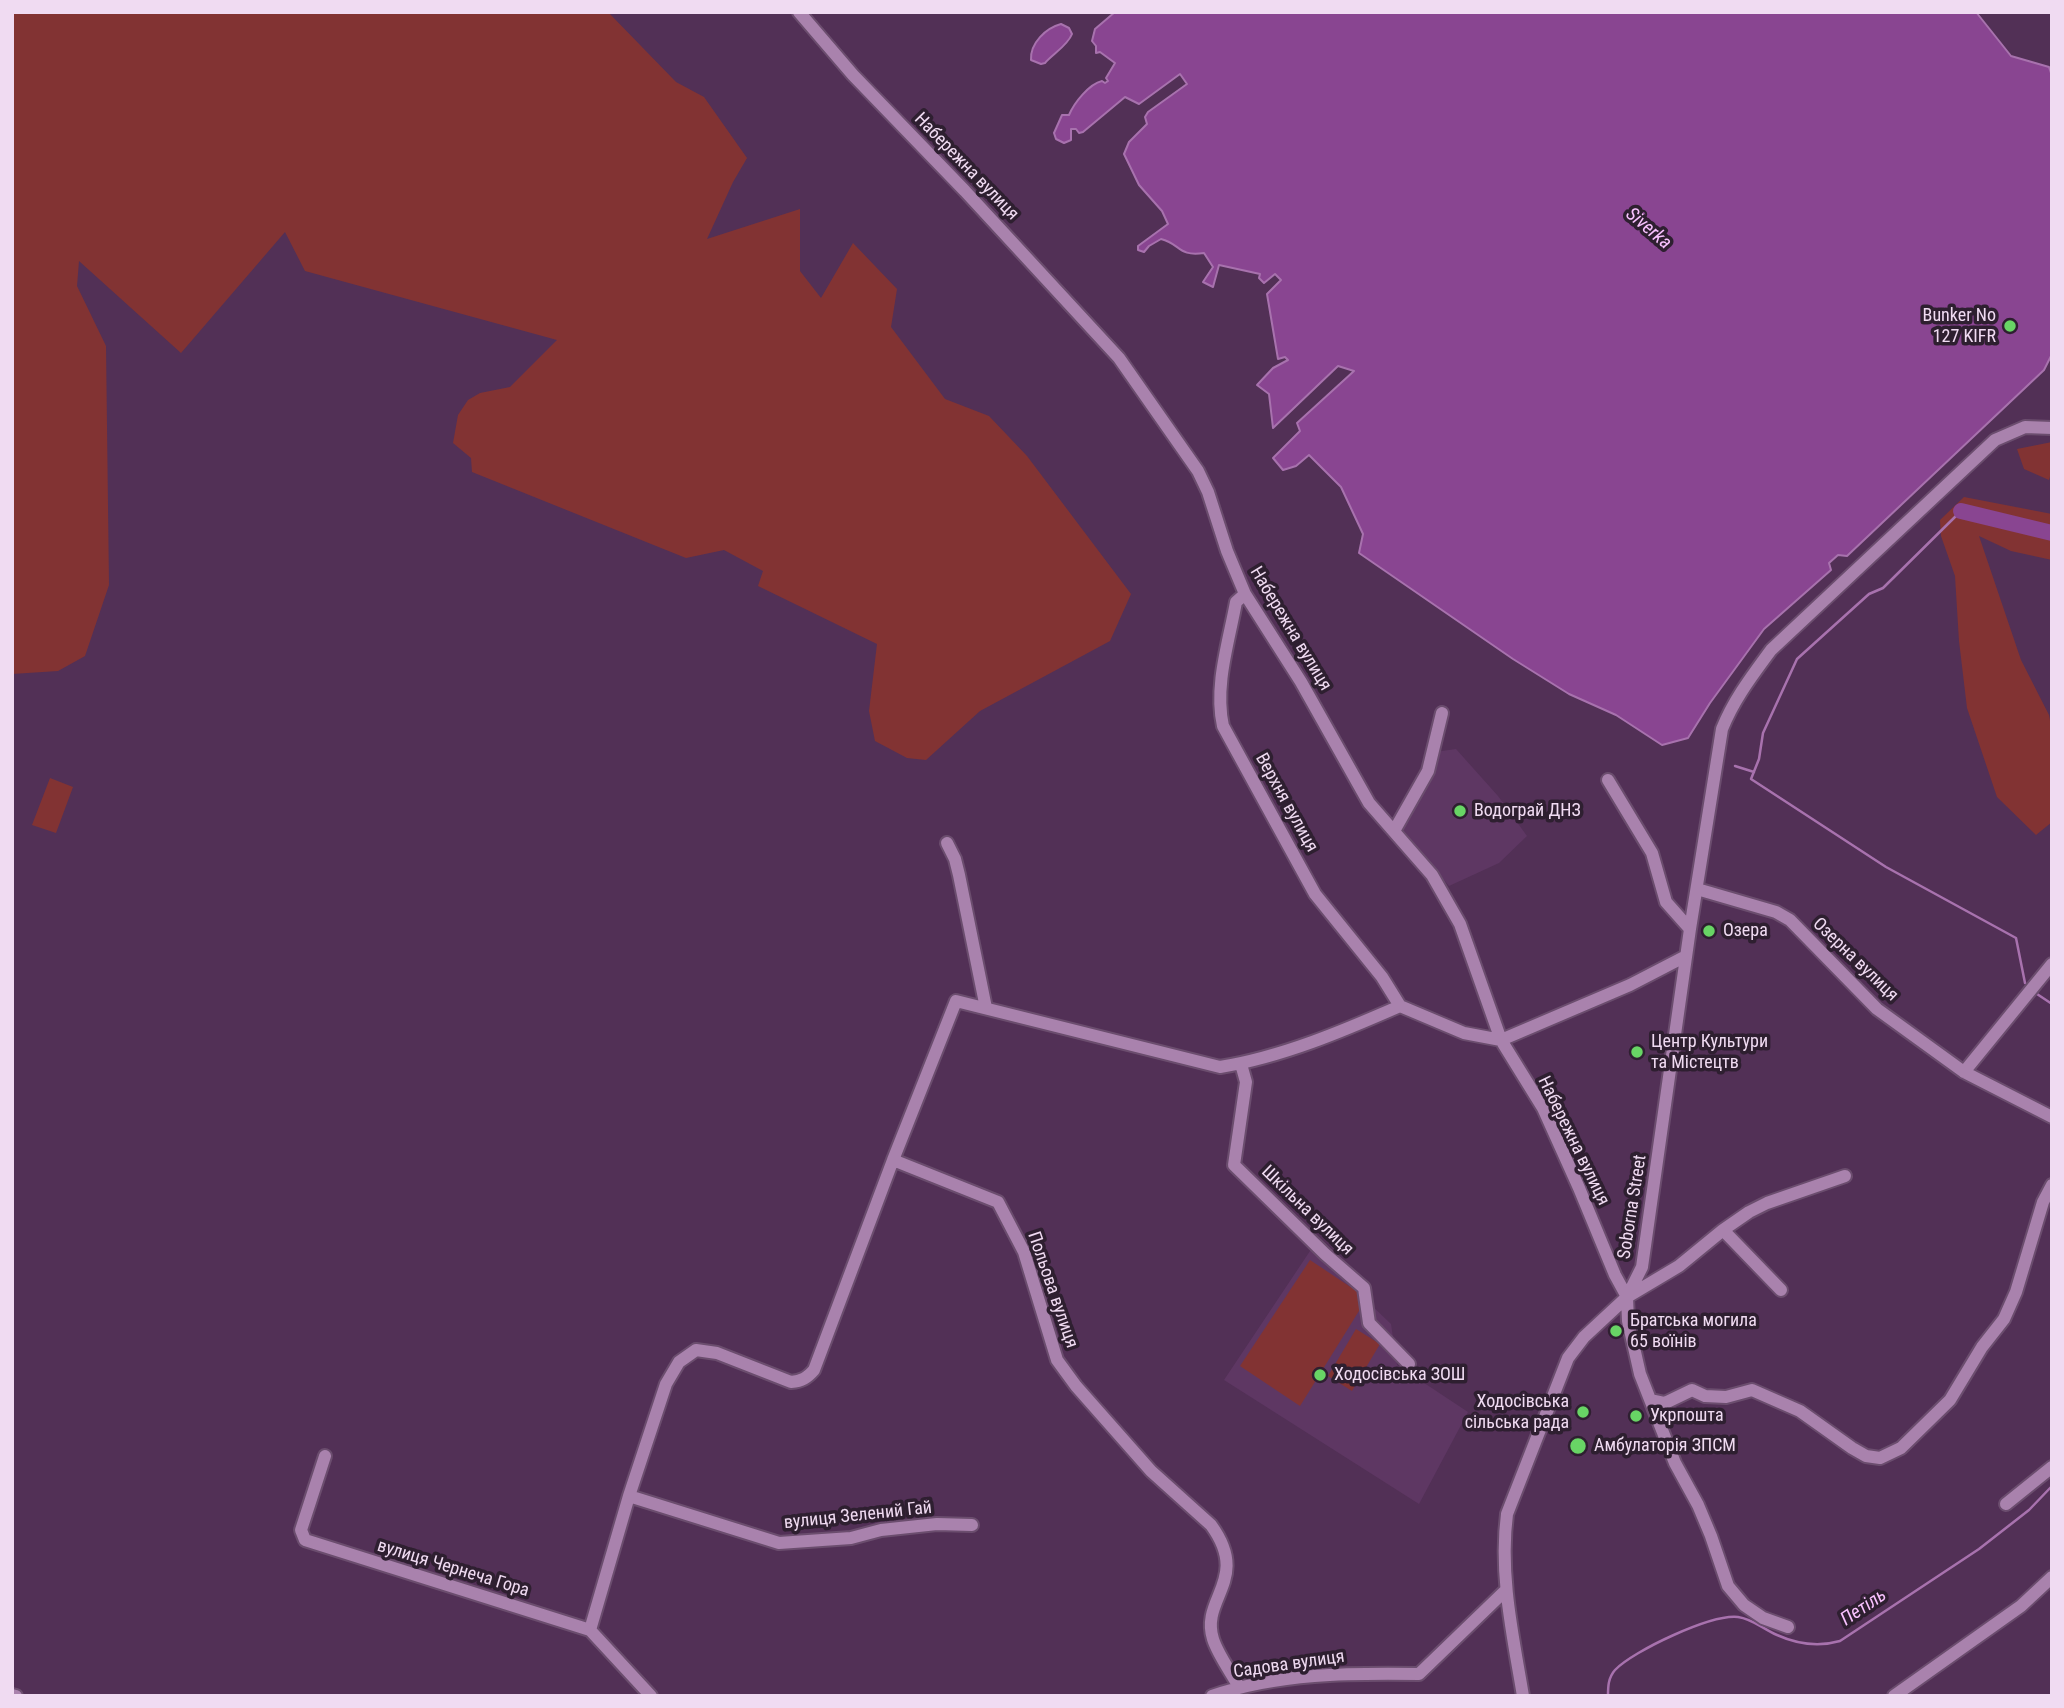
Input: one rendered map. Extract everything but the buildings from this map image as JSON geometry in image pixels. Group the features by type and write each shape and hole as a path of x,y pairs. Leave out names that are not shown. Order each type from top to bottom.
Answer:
{"street":[{"name":"Набережна вулиця","path":"799,12 853,75 965,191 1119,358 1198,471 1245,594 1301,682 1369,803 1432,875 1460,924 1501,1040 1542,1108 1627,1297"},
{"name":"Soborna Street","path":"1522,1696 1506,1590 1504,1539 1507,1514 1563,1370 1584,1336 1627,1297 1638,1278 1644,1254 1721,729 1741,690 1771,650 1995,440 2025,427 2052,428"},
{"name":"Верхня вулиця","path":"1245,594 1236,602 1223,672 1220,704 1223,726 1315,894 1382,977 1400,1006"},
{"path":"1394,831 1428,771 1442,713"},
{"path":"1608,780 1652,853 1666,902 1690,929"},
{"path":"947,843 959,875 986,1008"},
{"name":"Озерна вулиця","path":"1697,889 1776,912 1790,920 1877,1009 1964,1072 2052,1117"},
{"path":"590,1630 629,1496 666,1384 679,1362 696,1350 717,1353 791,1382 801,1381 814,1370 956,1001 1220,1067 1241,1064 1341,1032 1400,1006 1464,1033 1501,1040 1630,985 1686,957"},
{"path":"1964,1072 2052,964"},
{"name":"Шкільна вулиця","path":"1241,1064 1246,1082 1234,1165 1325,1254 1364,1288 1369,1323 1409,1364"},
{"name":"Польова вулиця","path":"893,1160 998,1202 1024,1252 1057,1360 1076,1386 1151,1471 1211,1525 1218,1535 1227,1568 1224,1588 1212,1617 1212,1638 1239,1686"},
{"path":"1788,1627 1763,1618 1744,1605 1728,1586 1711,1536 1675,1463 1640,1374 1633,1346 1627,1297 1679,1266 1723,1230 1767,1203 1844,1176"},
{"path":"1651,1400 1665,1403 1692,1390 1704,1396 1726,1397 1752,1390 1800,1411 1866,1456 1880,1458 1901,1448 1950,1400 1982,1347 2004,1319 2016,1292 2043,1202 2052,1185"},
{"path":"1723,1230 1781,1290"},
{"name":"вулиця Чернеча Гора","path":"325,1456 301,1530 305,1540 590,1630 651,1696"},
{"path":"2006,1504 2052,1467"},
{"name":"вулиця Зелений Гай","path":"629,1496 779,1543 850,1538 881,1530 937,1524 972,1525"},
{"path":"1894,1696 2021,1606 2052,1577"},
{"name":"Садова вулиця","path":"1212,1696 1239,1686 1338,1673 1419,1674 1506,1590"}],"shaded area":[{"path":"12,12 608,12 676,82 704,97 747,158 707,239 800,209 800,271 821,298 853,243 897,289 891,327 945,399 989,416 1027,456 1131,594 1110,641 980,711 926,760 907,758 875,741 869,711 877,644 758,586 763,571 724,550 686,558 472,472 471,458 453,443 458,415 468,400 480,393 510,387 557,340 305,271 285,232 181,353 79,261 77,286 106,346 109,585 85,656 58,671 12,674"},
{"path":"2052,442 2052,470 2049,480 2024,469 2017,449"},
{"path":"1964,497 2052,514 2052,560 2011,551 1979,536 2021,660 2049,715 2052,731 2052,822 2036,835 1997,797 1967,708 1955,576 1941,536 1940,520"},
{"name":"Водограй ДНЗ","path":"1456,749 1498,796 1527,836 1499,863 1449,886 1400,826 1431,781 1435,752"},
{"path":"50,778 73,787 56,833 32,825"},
{"name":"Ходосівська ЗОШ","path":"1312,1248 1391,1324 1397,1365 1468,1412 1419,1504 1224,1380"},
{"path":"1310,1260 1367,1298 1300,1406 1240,1366"},
{"path":"1356,1329 1380,1344 1352,1391 1328,1376"}],"water":[{"name":"Siverka","path":"1115,12 1976,12 2011,56 2049,67 2052,76 2052,354 2044,370 1847,556 1838,555 1829,563 1831,570 1764,629 1688,738 1662,745 1616,715 1569,694 1513,659 1359,553 1363,534 1341,487 1309,455 1296,466 1283,470 1273,458 1300,431 1297,423 1354,371 1338,366 1273,428 1269,394 1257,385 1273,368 1288,360 1285,357 1278,359 1267,294 1281,280 1275,274 1264,283 1259,278 1260,274 1219,265 1213,287 1203,282 1213,267 1204,253 1184,252 1161,239 1144,252 1138,250 1138,246 1168,224 1162,211 1139,185 1124,154 1129,142 1147,124 1145,117 1148,112 1187,84 1180,74 1139,104 1125,97 1083,132 1071,129 1071,140 1064,143 1056,139 1054,133 1062,115 1069,115 1078,100 1092,86 1108,81 1106,78 1115,63 1100,52 1096,53 1096,46 1092,41 1095,29"},
{"path":"1061,24 1069,28 1072,34 1067,42 1045,63 1031,60 1033,48 1040,37"}],"waterway":[{"path":"1961,511 1883,588 1869,594 1797,659 1763,733 1759,759 1751,779 1886,867 2016,938 2025,983"},
{"path":"1961,511 2052,533"},
{"path":"1735,766 1754,772"},
{"path":"2037,994 2052,1004"},
{"name":"Петіль","path":"1608,1696 1611,1676 1624,1662 1673,1635 1710,1621 1738,1617 1792,1641 1816,1644 1840,1641 1979,1549 2029,1510 2052,1486"}],"place":[{"name":"Bunker No 127 KIFR","path":"2010,326"},
{"name":"Водограй ДНЗ","path":"1460,811"},
{"name":"Озера","path":"1709,931"},
{"name":"Центр Культури та Містецтв","path":"1637,1052"},
{"name":"Братська могила 65 воїнів","path":"1616,1331"},
{"name":"Ходосівська ЗОШ","path":"1320,1375"},
{"name":"Ходосівська сільська рада","path":"1583,1412"},
{"name":"Укрпошта","path":"1636,1416"},
{"name":"Амбулаторія ЗПСМ","path":"1578,1446"}]}
